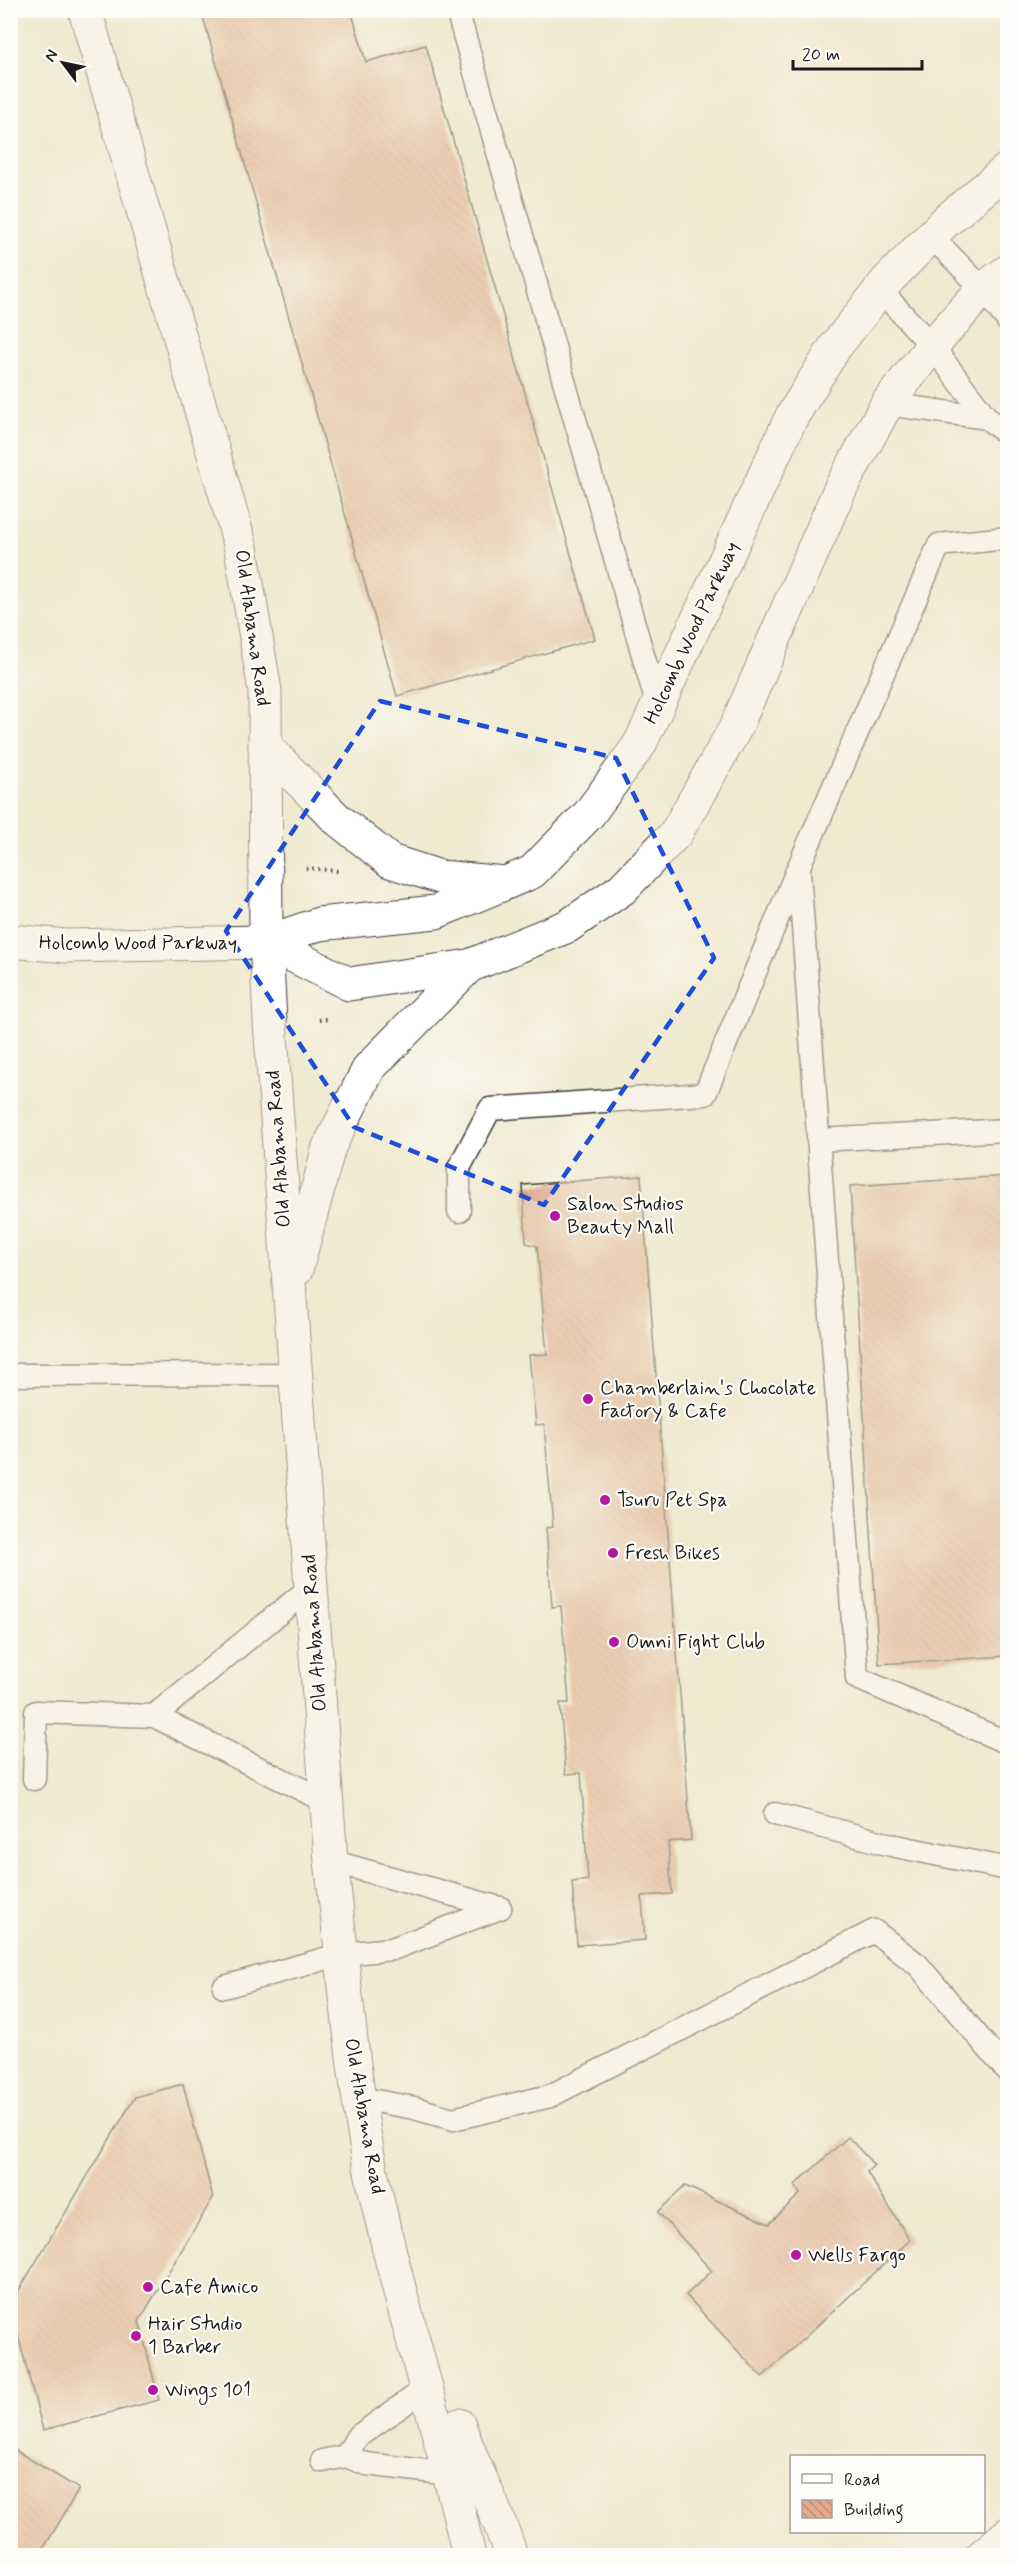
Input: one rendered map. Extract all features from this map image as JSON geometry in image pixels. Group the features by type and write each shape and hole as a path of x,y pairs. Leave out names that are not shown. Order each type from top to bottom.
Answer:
{"main road":[{"name":"Old Alabama Road","path":"85,10 242,548 265,692 266,942 289,1294 331,1860 347,2018 372,2176 451,2474 470,2556"},
{"name":"Holcomb Wood Parkway","path":"10,941 67,946 266,942 319,924 436,912 532,872 589,814 640,744 791,418 836,347 880,290 931,236 1008,169"},
{"name":"Holcomb Wood Parkway","path":"266,942 349,984 469,966 568,926 622,889 676,833 736,727 840,489 887,404 932,346 995,280"},
{"path":"265,746 337,819 390,861 440,877 505,883"},
{"path":"289,1294 329,1147 369,1068 469,966"},
{"name":"Old Alabama Road","path":"405,2302 445,2382 471,2462 505,2535 511,2556"},
{"path":"982,2556 1008,2534"}],"lane":[{"path":"457,10 658,707"},
{"path":"931,236 995,280 1008,321"},
{"path":"880,290 932,346 987,418 1008,435"},
{"path":"887,404 987,418"},
{"path":"459,1211 459,1168 490,1109 705,1094 799,867 939,545 1008,538"},
{"path":"799,867 857,1678 1008,1743"},
{"path":"818,1140 1008,1130"},
{"path":"10,1375 296,1374"},
{"path":"154,1716 312,1586"},
{"path":"34,1779 36,1712 154,1716 327,1802"},
{"path":"775,1814 891,1845 1008,1869"},
{"path":"224,1987 342,1954 392,1949 500,1908 331,1860"},
{"path":"359,2098 414,2108 453,2119 550,2096 874,1931 918,1965 1008,2072"},
{"path":"346,2456 357,2437 428,2387"},
{"path":"322,2461 346,2456 366,2464 451,2474"}],"path":[{"path":"306,868 339,872"}],"highlighted area":[{"path":"380,701 616,758 714,958 544,1205 354,1127 226,931"}],"building":[{"path":"201,10 351,10 366,62 426,45 595,639 397,696"},
{"path":"641,1176 691,1840 668,1842 672,1894 642,1896 645,1940 577,1945 572,1882 588,1880 581,1773 566,1774 560,1703 569,1703 561,1606 552,1607 546,1528 553,1527 544,1424 536,1425 529,1355 547,1354 537,1246 526,1243 523,1185"},
{"path":"1008,1176 1008,1656 879,1664 850,1186"},
{"path":"183,2084 213,2198 139,2321 159,2400 43,2430 10,2305 135,2097"},
{"name":"Wells Fargo","path":"848,2137 874,2165 867,2172 910,2240 762,2377 686,2295 712,2271 658,2212 685,2186 769,2224 800,2194 795,2185"},
{"path":"10,2447 79,2489 39,2556 10,2556"}],"place":[{"name":"Salon Studios Beauty Mall","path":"555,1216"},
{"name":"Chamberlain's Chocolate Factory & Cafe","path":"588,1399"},
{"name":"Tsuru Pet Spa","path":"605,1500"},
{"name":"Fresh Bikes","path":"613,1553"},
{"name":"Omni Fight Club","path":"614,1642"},
{"name":"Wells Fargo","path":"796,2255"},
{"name":"Cafe Amico","path":"148,2287"},
{"name":"Hair Studio 1 Barber","path":"136,2336"},
{"name":"Wings 101","path":"153,2390"}]}
